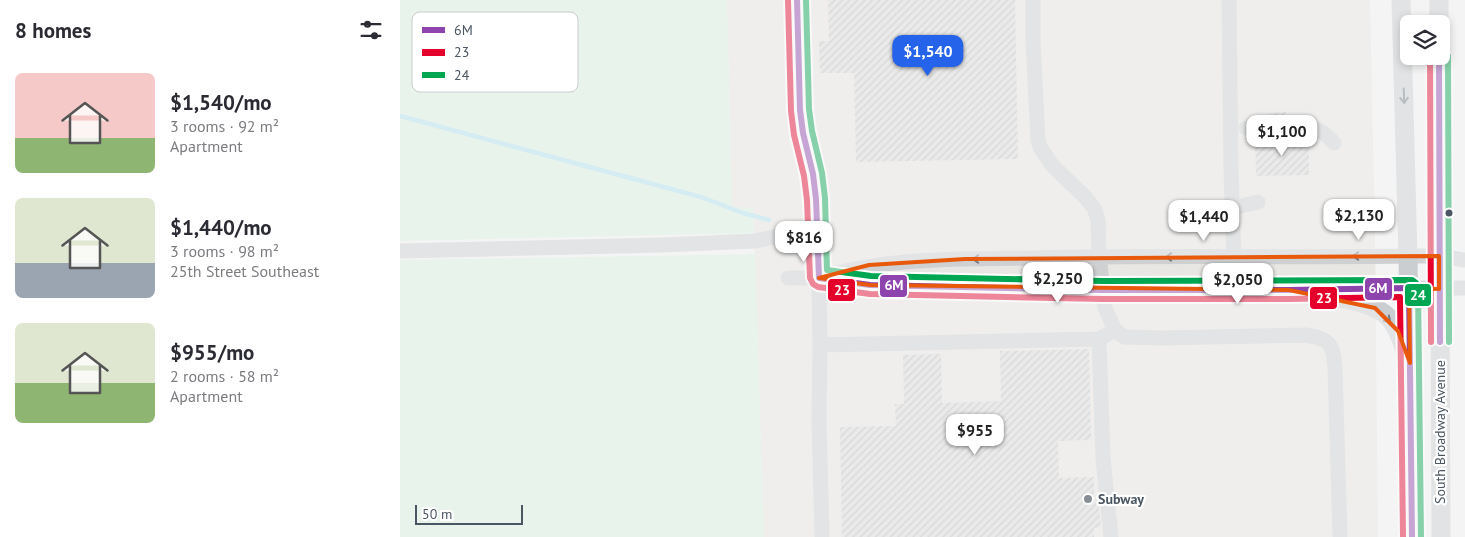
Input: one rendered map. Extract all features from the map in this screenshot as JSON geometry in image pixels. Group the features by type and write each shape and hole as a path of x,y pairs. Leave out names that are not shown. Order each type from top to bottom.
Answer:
{"main road":[{"name":"South Broadway Avenue","path":"1401,0 1409,288 1412,537"},
{"path":"1439,0 1439,15"},
{"name":"South Broadway Avenue","path":"1439,65 1441,537"},
{"path":"1289,290 1342,299 1375,308 1386,316 1398,330 1410,363"}],"street":[{"path":"797,0 800,110 803,133 813,174 818,227 819,421 822,537"},
{"path":"1032,0 1038,141 1052,165 1094,208 1098,220 1099,256 1105,308 1115,330 1124,337 1162,338 1305,334 1326,340 1332,347 1335,368 1340,537"},
{"path":"1229,0 1234,257"},
{"path":"1246,128 1303,126 1316,129 1328,135 1334,142"},
{"path":"1232,208 1258,202"},
{"path":"400,251 755,241 818,227"},
{"path":"819,278 869,265 965,259 1099,256 1439,256 1465,260"},
{"path":"788,278 819,278 870,285 1103,290 1465,288"},
{"path":"820,345 1099,339 1115,330"},
{"path":"1099,339 1103,458 1111,537"}],"highlighted area":[{"path":"1439,256 1439,289 1409,288 1410,363 1398,331 1375,308 1289,290 870,285 819,278 869,265 965,259"}],"shaded area":[{"path":"727,0 1370,0 1375,233 1378,537 764,537 753,208 732,208"}],"green space":[{"path":"400,0 727,0 732,207 753,208 754,233 400,241"},
{"path":"755,254 764,537 400,537 400,260"}],"building":[{"path":"828,0 1015,0 1018,159 856,162 854,73 820,73 819,41 829,41"},
{"path":"1286,112 1286,116 1270,117 1269,113"},
{"path":"1286,135 1286,142 1309,141 1309,175 1256,176 1255,140 1270,140 1270,136"},
{"path":"1089,349 1091,440 1058,441 1059,478 1094,477 1094,499 1098,499 1101,527 1094,528 1094,537 842,537 840,427 896,426 895,404 904,404 903,355 941,354 942,403 1001,401 1000,351"}],"waterway":[{"path":"400,116 701,197 743,213 769,220"}],"transit line":[{"name":"23","path":"788,0 791,111 794,135 804,176 807,200 810,278 813,284 818,287 870,294 1103,299 1400,297 1403,537"},
{"name":"6M","path":"797,0 800,110 816,199 819,278 870,285 1103,290 1409,288 1412,537"},
{"name":"24","path":"806,0 809,109 825,198 827,270 871,276 1103,281 1412,280 1418,288 1421,537"},
{"name":"23","path":"1430,65 1431,342"},
{"name":"6M","path":"1439,65 1440,342"},
{"name":"24","path":"1448,65 1449,342"}],"place":[{"name":"Subway","path":"1088,499"}]}
